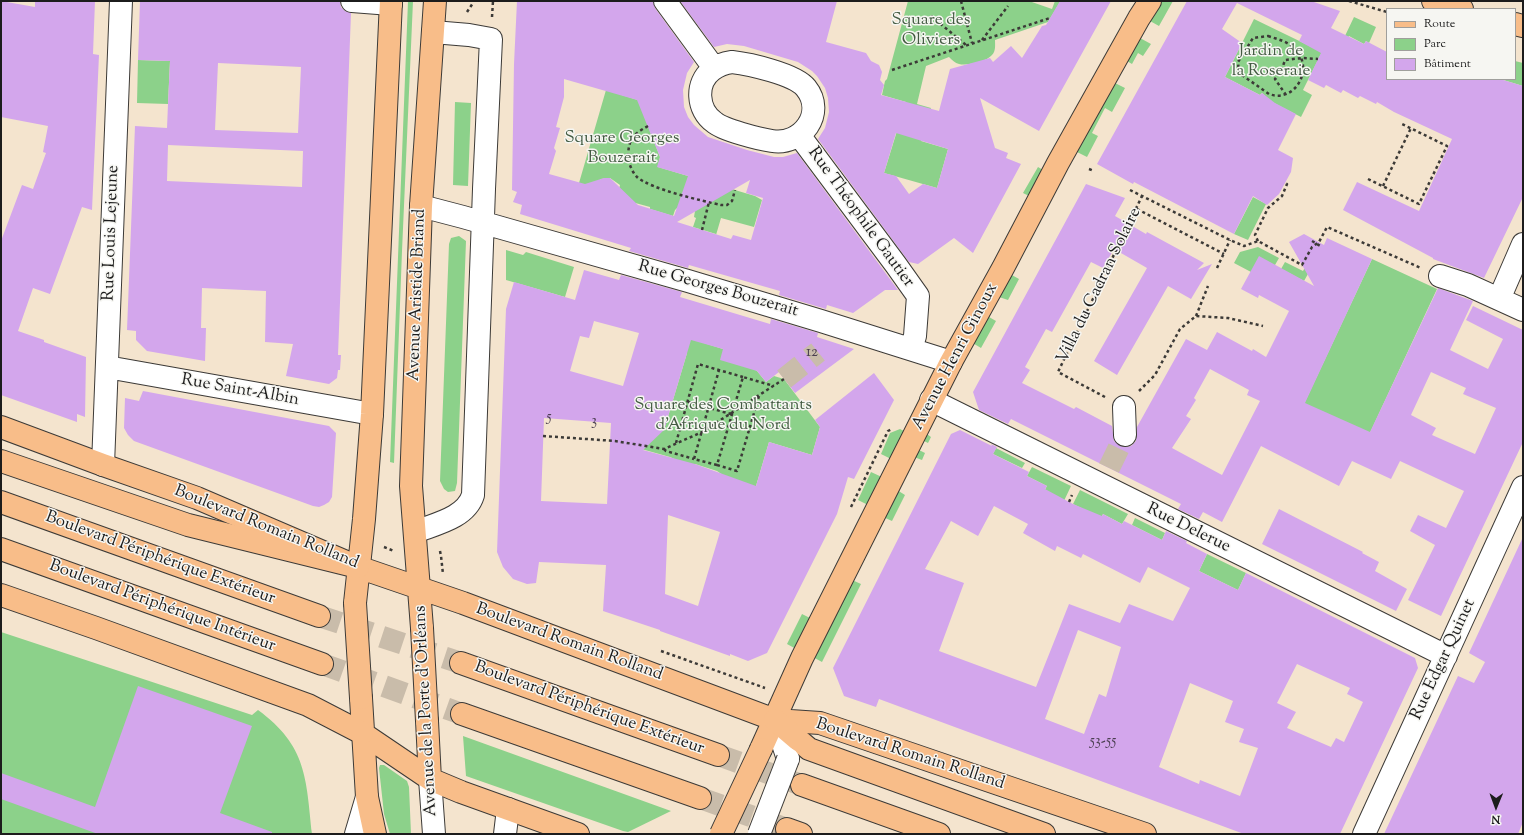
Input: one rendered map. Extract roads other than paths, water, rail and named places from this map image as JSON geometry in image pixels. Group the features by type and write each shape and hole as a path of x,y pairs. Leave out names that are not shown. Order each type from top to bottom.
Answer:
{"main road":[{"path":"425,1 433,32"},
{"name":"Avenue Aristide Briand","path":"420,588 411,486 421,206 435,1"},
{"name":"Avenue Henri Ginoux","path":"720,834 775,720 802,658 931,400 1058,163 1150,1"},
{"path":"1433,1 1458,8"},
{"path":"375,834 368,797 362,733 355,603 364,519 372,414 391,2"},
{"name":"Boulevard Romain Rolland","path":"1,428 198,498 358,567 420,588 775,720 820,723 1145,834"},
{"path":"1,461 188,526 358,567"},
{"name":"Boulevard Périphérique Extérieur","path":"1,502 319,616"},
{"name":"Boulevard Périphérique Intérieur","path":"1,549 322,664"},
{"name":"Avenue de la Porte d'Orléans","path":"420,588 430,779"},
{"path":"1,595 111,633 308,705 362,733 430,779 578,834"},
{"name":"Boulevard Périphérique Extérieur","path":"461,663 718,755"},
{"path":"462,714 700,798"},
{"path":"775,720 809,749 1044,834"},
{"path":"802,785 939,834"}],"street":[{"name":"Rue Louis Lejeune","path":"103,465 121,1"},
{"path":"352,1 391,2"},
{"path":"665,1 714,68"},
{"path":"415,532 451,518 461,512 471,502 473,495 491,40 469,35 433,32"},
{"name":"Rue Théophile Gautier","path":"732,62 742,63 798,81 806,88 811,97 813,107 812,118 807,127 791,140 781,142 770,141 724,128 715,123 707,116 702,107 700,97 701,86 705,77 714,68 721,64 732,62"},
{"name":"Rue Théophile Gautier","path":"799,135 918,296 915,336 911,349"},
{"name":"Rue Georges Bouzerait","path":"421,206 688,281 951,362"},
{"path":"1495,292 1523,244"},
{"path":"1440,276 1495,292 1523,310"},
{"name":"Rue Saint-Albin","path":"107,367 372,414"},
{"name":"Rue Delerue","path":"931,400 1442,654"},
{"path":"1124,407 1125,436"},
{"name":"Rue Edgar Quinet","path":"1364,834 1442,654 1523,486"},
{"path":"759,834 788,759 775,720"},
{"name":"Avenue de la Porte d'Orléans","path":"430,779 434,834"},
{"path":"356,834 368,797"},
{"path":"505,834 508,809"}],"tunnel":[{"path":"784,379 818,352"},
{"path":"1109,468 1125,435"},
{"path":"319,616 461,663"},
{"path":"322,664 462,714"},
{"path":"718,755 799,784"},
{"path":"700,798 787,829"}],"park label":[{"name":"Square des Oliviers","path":"931,31"},
{"name":"Jardin de la Roseraie","path":"1271,62"},
{"name":"Square Georges Bouzerait","path":"622,149"},
{"name":"Square des Combattants d'Afrique du Nord","path":"723,416"}]}
